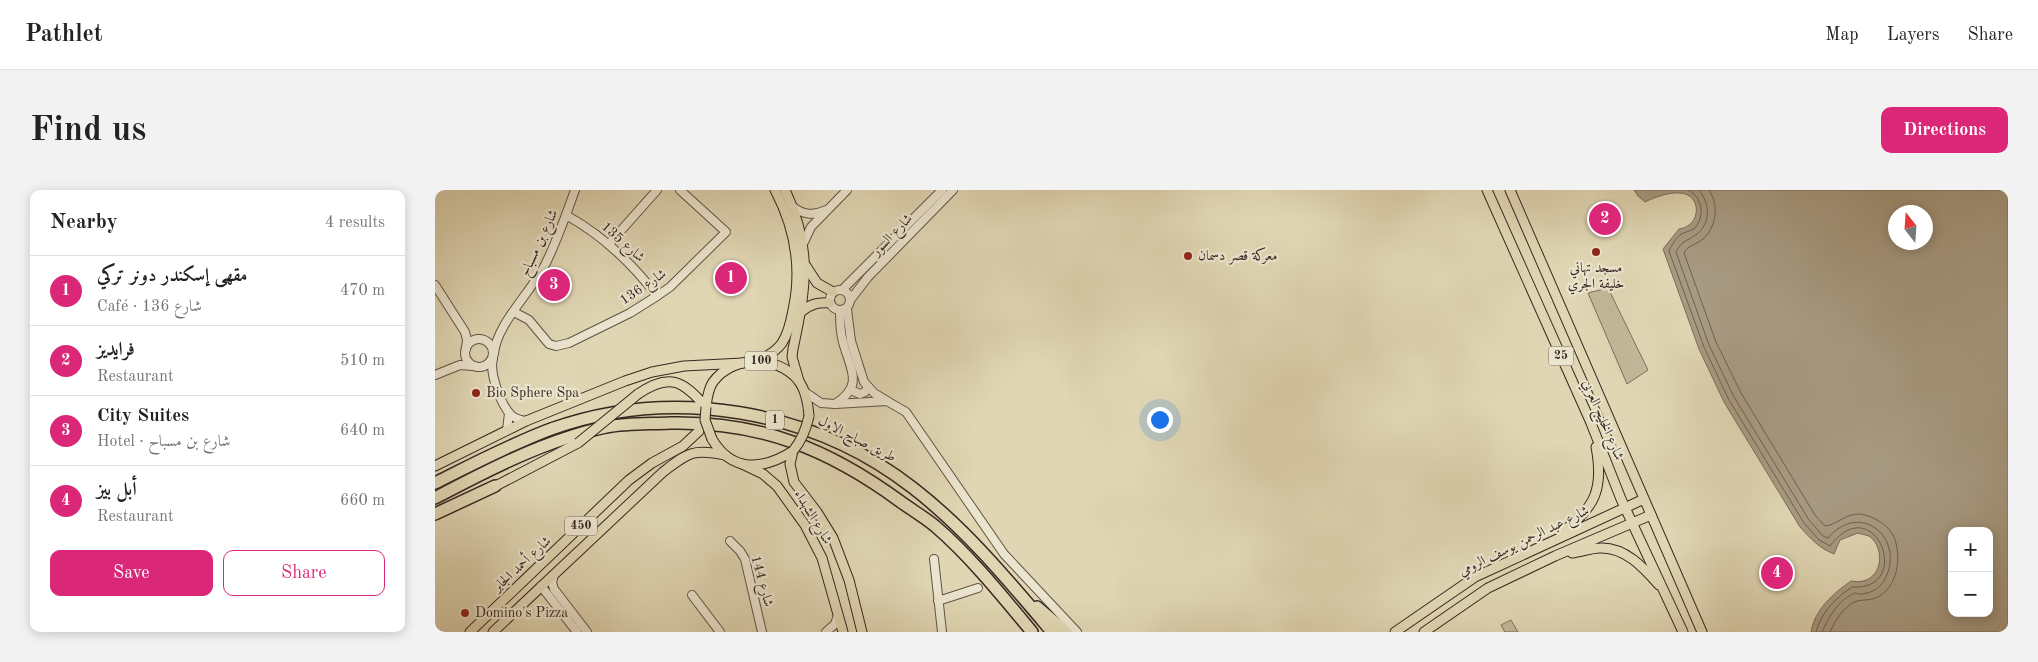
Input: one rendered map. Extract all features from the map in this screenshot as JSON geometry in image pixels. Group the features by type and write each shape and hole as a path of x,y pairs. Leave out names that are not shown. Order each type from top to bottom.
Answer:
{"highway":[{"name":"طريق صباح الاول","path":"435,483 525,440 552,429 589,418 633,410 676,406 743,413 774,420 812,432 861,454 892,473 933,504 961,530 1052,632"},
{"name":"طريق صباح الاول","path":"435,498 535,450 576,435 607,427 687,423 735,427 788,439 813,449 861,474 935,526 992,584 1032,632"},
{"path":"435,514 495,486"},
{"path":"992,584 1024,632"},
{"path":"1020,594 1066,632"}],"main road":[{"name":"100","path":"757,361 771,354 782,343 791,318 795,299 797,258 793,235 784,208 775,190"},
{"name":"100","path":"785,190 792,206 803,244 806,266 805,289 793,357 799,381 805,392 809,416 807,429 793,451 777,461 759,465 741,464 725,455 712,439 705,420 707,398 712,383 727,370 743,363 757,361 770,362 782,367 799,381"},
{"name":"شارع الخليج العربي","path":"1487,190 1591,423 1625,508 1683,632"},
{"name":"شارع الخليج العربي","path":"1510,190 1703,632"},
{"path":"806,266 817,283 838,291"},
{"path":"801,312 806,307 817,302 830,302"},
{"path":"435,466 526,421 607,388 653,372 683,366 743,363"},
{"path":"435,519 578,443 638,394 654,384 670,381 677,382 691,390 706,408"},
{"name":"شارع أحمد الجابر","path":"470,632 637,474 652,463 683,446 699,431 705,420"},
{"path":"1546,543 1578,519 1587,510 1596,496 1599,464 1591,423"},
{"name":"شارع أحمد الجابر","path":"493,632 638,494 682,458 697,452 708,451 725,455"},
{"name":"شارع الشهداء","path":"793,451 790,464 791,473 799,489 825,525 840,553 862,632"},
{"name":"شارع الشهداء","path":"741,464 763,474 777,486 802,520 822,558 843,632"},
{"name":"شارع عبد الرحمن يوسف الرومي","path":"1395,632 1475,577 1644,499"},
{"name":"شارع عبد الرحمن يوسف الرومي","path":"1424,632 1488,588 1555,556 1651,515"},
{"path":"541,586 536,580 537,575 563,550 574,533"},
{"path":"1536,548 1543,547 1548,552 1547,559 1543,562"},
{"path":"1555,556 1600,548 1613,550 1639,564 1666,593"}],"street":[{"name":"شارع بن مسباح","path":"493,355 502,328 544,266 575,190"},
{"path":"609,244 657,190"},
{"name":"شارع 136","path":"514,312 529,320 549,344 559,346 630,313 670,287 726,232 680,190"},
{"path":"803,244 811,228 847,190"},
{"name":"شارع السور","path":"838,291 942,190"},
{"name":"شارع السور","path":"851,299 868,277 953,190"},
{"path":"792,206 798,211 807,214 815,214 828,209"},
{"name":"شارع 135","path":"566,215 609,244 636,270 657,296"},
{"path":"435,285 463,330 467,340 467,360 485,372 494,381"},
{"path":"835,404 851,390 854,375 841,337 843,310 851,299 848,293 838,291 830,302 834,308 843,310"},
{"path":"843,310 864,382 887,401 906,412 1004,554 1077,632"},
{"name":"شارع بن مسباح","path":"481,340 491,337 502,328"},
{"path":"463,330 491,346 493,355 491,370 494,381 509,413 518,419 526,421"},
{"path":"450,368 459,360 472,342 481,340"},
{"path":"435,375 450,368 463,365 487,365 493,355"},
{"path":"851,390 860,394 865,392 868,387"},
{"path":"805,392 815,401 835,404 887,401"},
{"path":"507,430 509,413"},
{"name":"شارع 144","path":"730,542 740,551 745,559 762,632"},
{"path":"934,559 943,632"},
{"path":"554,575 552,582 554,589 587,632"},
{"path":"541,586 577,632"},
{"path":"938,601 978,588"},
{"path":"692,596 720,632"},
{"path":"826,632 835,624 838,615"}],"shaded area":[{"path":"1608,288 1648,370 1627,384 1588,293"},
{"path":"1511,620 1518,632 1505,632 1501,625"}],"water":[{"path":"1634,190 2008,190 2008,632 1811,632 1816,616 1831,597 1851,581 1862,581 1876,573 1880,557 1878,549 1875,542 1869,536 1858,533 1840,540 1834,554 1820,546 1800,527 1724,402 1699,349 1663,249 1679,229 1687,227 1692,222 1695,217 1695,204 1687,195 1680,193 1662,195 1645,202"}],"place":[{"name":"فرايديز","path":"1605,219"},
{"name":"مسجد تهاني خليفة الجري","path":"1596,252"},
{"name":"معركة قصر دسمان","path":"1188,256"},
{"name":"مقهى إسكندر دونر تركي","path":"731,278"},
{"name":"City Suites","path":"554,285"},
{"name":"Bio Sphere Spa","path":"476,393"},
{"name":"أبل بيز","path":"1777,573"},
{"name":"Domino's Pizza","path":"465,613"}]}
